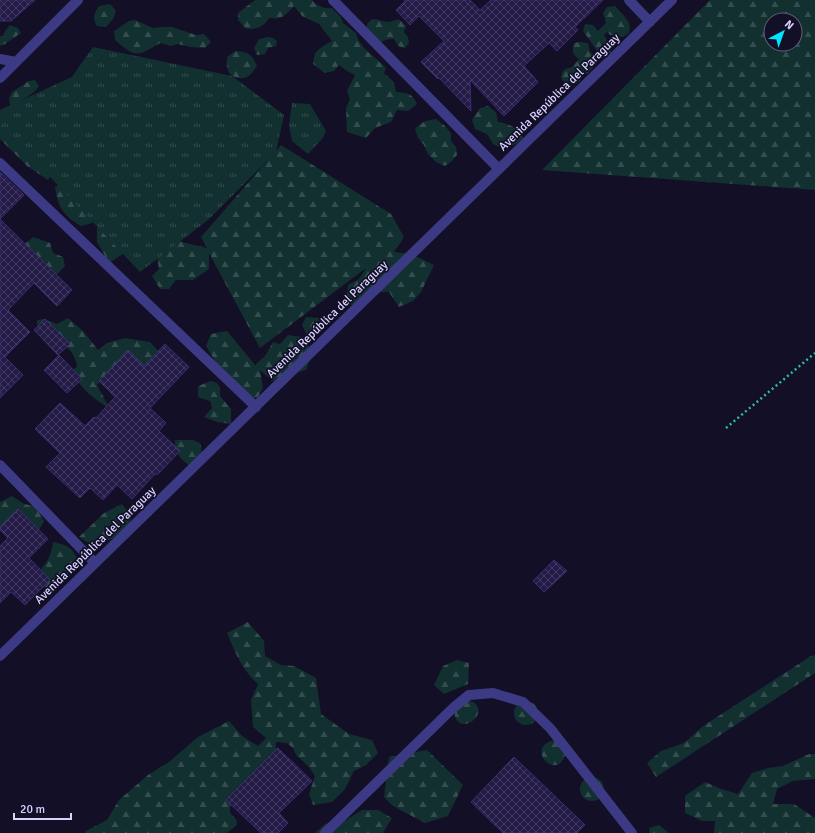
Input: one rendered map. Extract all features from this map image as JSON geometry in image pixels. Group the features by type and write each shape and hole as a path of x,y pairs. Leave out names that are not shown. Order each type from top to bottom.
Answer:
{"street":[{"path":"0,78 78,0"},
{"path":"333,0 499,169"},
{"path":"629,0 650,22"},
{"name":"Avenida República del Paraguay","path":"0,656 672,0"},
{"path":"0,59 16,62"},
{"path":"0,163 256,407"},
{"path":"0,465 95,563"},
{"path":"326,833 453,708 469,695 493,693 524,702 564,746 632,833"}],"path":[{"path":"726,428 815,353"}],"green space":[{"path":"255,0 312,0 321,7 332,8 341,17 343,23 356,33 364,48 386,68 384,73 394,82 396,92 409,94 417,104 408,111 397,110 391,122 375,128 366,138 347,132 346,108 350,99 347,91 355,75 339,65 334,71 325,73 313,64 315,53 332,41 319,24 302,16 294,6 281,17 269,18 259,27 246,29 238,20 238,13"},
{"path":"710,0 815,0 815,190 542,170"},
{"path":"110,4 116,11 113,19 106,27 97,26 94,18 97,9 99,6"},
{"path":"615,6 624,15 630,29 629,33 623,37 610,35 607,32 604,35 610,45 611,52 603,56 598,52 583,31 585,24 593,25 598,31 606,23 603,13 607,7"},
{"path":"372,19 387,22 398,20 401,21 406,26 404,32 408,37 409,43 405,48 398,46 394,39 381,42 367,29 367,24"},
{"path":"135,20 153,28 172,27 196,35 204,34 211,42 205,48 190,47 178,44 171,46 160,43 141,53 132,53 115,40 114,31 129,21"},
{"path":"10,25 18,28 21,33 0,46 0,36 3,36"},
{"path":"268,37 277,41 276,46 268,48 265,54 257,55 254,48 259,39"},
{"path":"574,43 588,43 590,52 594,55 598,62 588,73 582,74 580,81 573,85 565,83 561,78 562,72 572,67 579,59 575,56 573,49"},
{"path":"93,47 232,76 284,115 276,152 208,220 140,272 0,124 0,110 72,77"},
{"path":"235,51 249,54 257,66 252,73 245,78 235,77 230,73 227,67 227,57"},
{"path":"35,80 39,86 33,93 18,103 16,107 10,105 9,98 12,92 29,81"},
{"path":"292,103 310,104 326,131 322,139 308,154 292,141 289,126"},
{"path":"488,106 496,112 498,122 513,127 521,134 523,138 517,144 501,148 493,144 487,134 475,129 472,120 480,108"},
{"path":"436,119 451,133 451,141 456,147 457,155 445,166 436,162 428,154 424,145 418,138 415,129 424,122"},
{"path":"0,120 53,172 48,180 27,166 0,139"},
{"path":"281,145 391,214 404,237 394,252 411,254 434,265 421,292 413,301 399,307 389,292 380,292 363,301 356,308 346,301 348,285 359,279 366,268 260,348 209,253 209,269 193,280 176,280 169,289 160,289 152,276 159,269 155,246 178,241 207,248 201,237"},
{"path":"74,175 94,214 92,223 81,226 70,219 63,211 58,201 55,187"},
{"path":"105,219 123,254 109,263 97,242 97,228"},
{"path":"33,237 50,243 53,253 63,257 65,266 53,278 22,249"},
{"path":"306,317 320,318 323,331 308,337 302,325"},
{"path":"68,318 83,331 98,350 107,343 125,338 150,342 160,353 148,370 104,377 97,385 110,409 88,393 75,378 71,371 77,367 76,360 68,348 37,325 37,320 44,319 57,324"},
{"path":"227,331 256,366 256,364 265,356 273,342 280,344 288,335 301,337 313,351 306,370 273,381 260,370 263,388 258,397 253,399 234,393 206,346 211,334"},
{"path":"211,381 217,383 220,388 220,396 231,409 231,424 217,422 204,417 212,408 210,401 198,397 198,386"},
{"path":"175,440 193,440 200,443 201,454 197,463 192,468 177,453"},
{"path":"12,496 24,504 35,506 44,521 38,532 4,525 0,526 0,502"},
{"path":"122,504 132,516 128,531 95,547 79,537 104,513"},
{"path":"53,542 63,544 72,550 79,562 67,579 62,583 52,587 37,587 37,573 48,559"},
{"path":"248,622 264,641 265,656 281,665 294,666 316,678 321,714 349,734 372,740 378,753 366,765 354,771 345,789 332,802 313,805 309,794 315,776 309,767 296,755 293,748 287,743 276,742 276,760 240,800 230,807 230,813 236,819 237,825 227,833 85,833 86,831 107,820 119,800 148,775 169,762 198,737 229,721 242,736 258,746 266,738 253,727 251,700 258,684 243,667 227,633"},
{"path":"815,655 815,673 656,777 647,763 661,751 684,743 703,726 811,656"},
{"path":"457,660 469,663 468,684 444,694 434,685 443,666"},
{"path":"468,700 476,704 478,710 477,716 467,724 462,724 457,720 454,711"},
{"path":"526,701 531,702 537,708 537,718 531,724 526,725 521,724 515,718 514,713 515,708 521,702"},
{"path":"551,741 555,741 565,755 561,762 556,765 550,764 542,756 544,745"},
{"path":"427,750 463,785 448,816 425,823 393,806 384,797 389,757"},
{"path":"809,754 815,754 815,779 793,781 777,789 773,804 794,804 815,818 815,833 714,833 715,821 702,821 685,813 685,796 705,782 738,794 752,773 768,768 783,766"},
{"path":"592,777 597,778 603,784 603,794 597,800 592,801 587,800 581,794 580,789 581,784 587,778"},
{"path":"362,810 378,810 392,818 383,833 315,833 325,824 346,820"},
{"path":"659,825 669,833 650,833 649,828"}],"building":[{"path":"0,0 35,0 11,21 0,21"},
{"path":"404,0 470,0 480,10 491,0 603,0 575,27 578,30 557,51 549,43 524,66 538,82 504,116 470,80 471,111 421,62 444,41 419,16 410,25 396,10 405,1"},
{"path":"0,172 24,195 0,219"},
{"path":"0,219 72,290 57,306 34,283 8,310 30,332 5,357 23,375 0,398"},
{"path":"45,319 70,344 58,355 34,330"},
{"path":"165,344 189,367 150,408 166,423 159,431 180,451 157,475 155,474 132,499 117,485 103,500 90,488 80,498 46,467 60,453 35,429 60,403 85,426 94,417 96,418 115,397 99,381 128,350 144,366"},
{"path":"59,355 82,379 67,393 44,370"},
{"path":"18,509 48,539 29,558 50,580 25,605 11,592 0,603 0,546 8,538 0,530 0,527"},
{"path":"554,560 567,571 544,592 533,581"},
{"path":"278,748 312,781 279,813 288,823 278,833 261,833 226,800"},
{"path":"514,757 585,825 577,833 503,833 471,802"}]}
